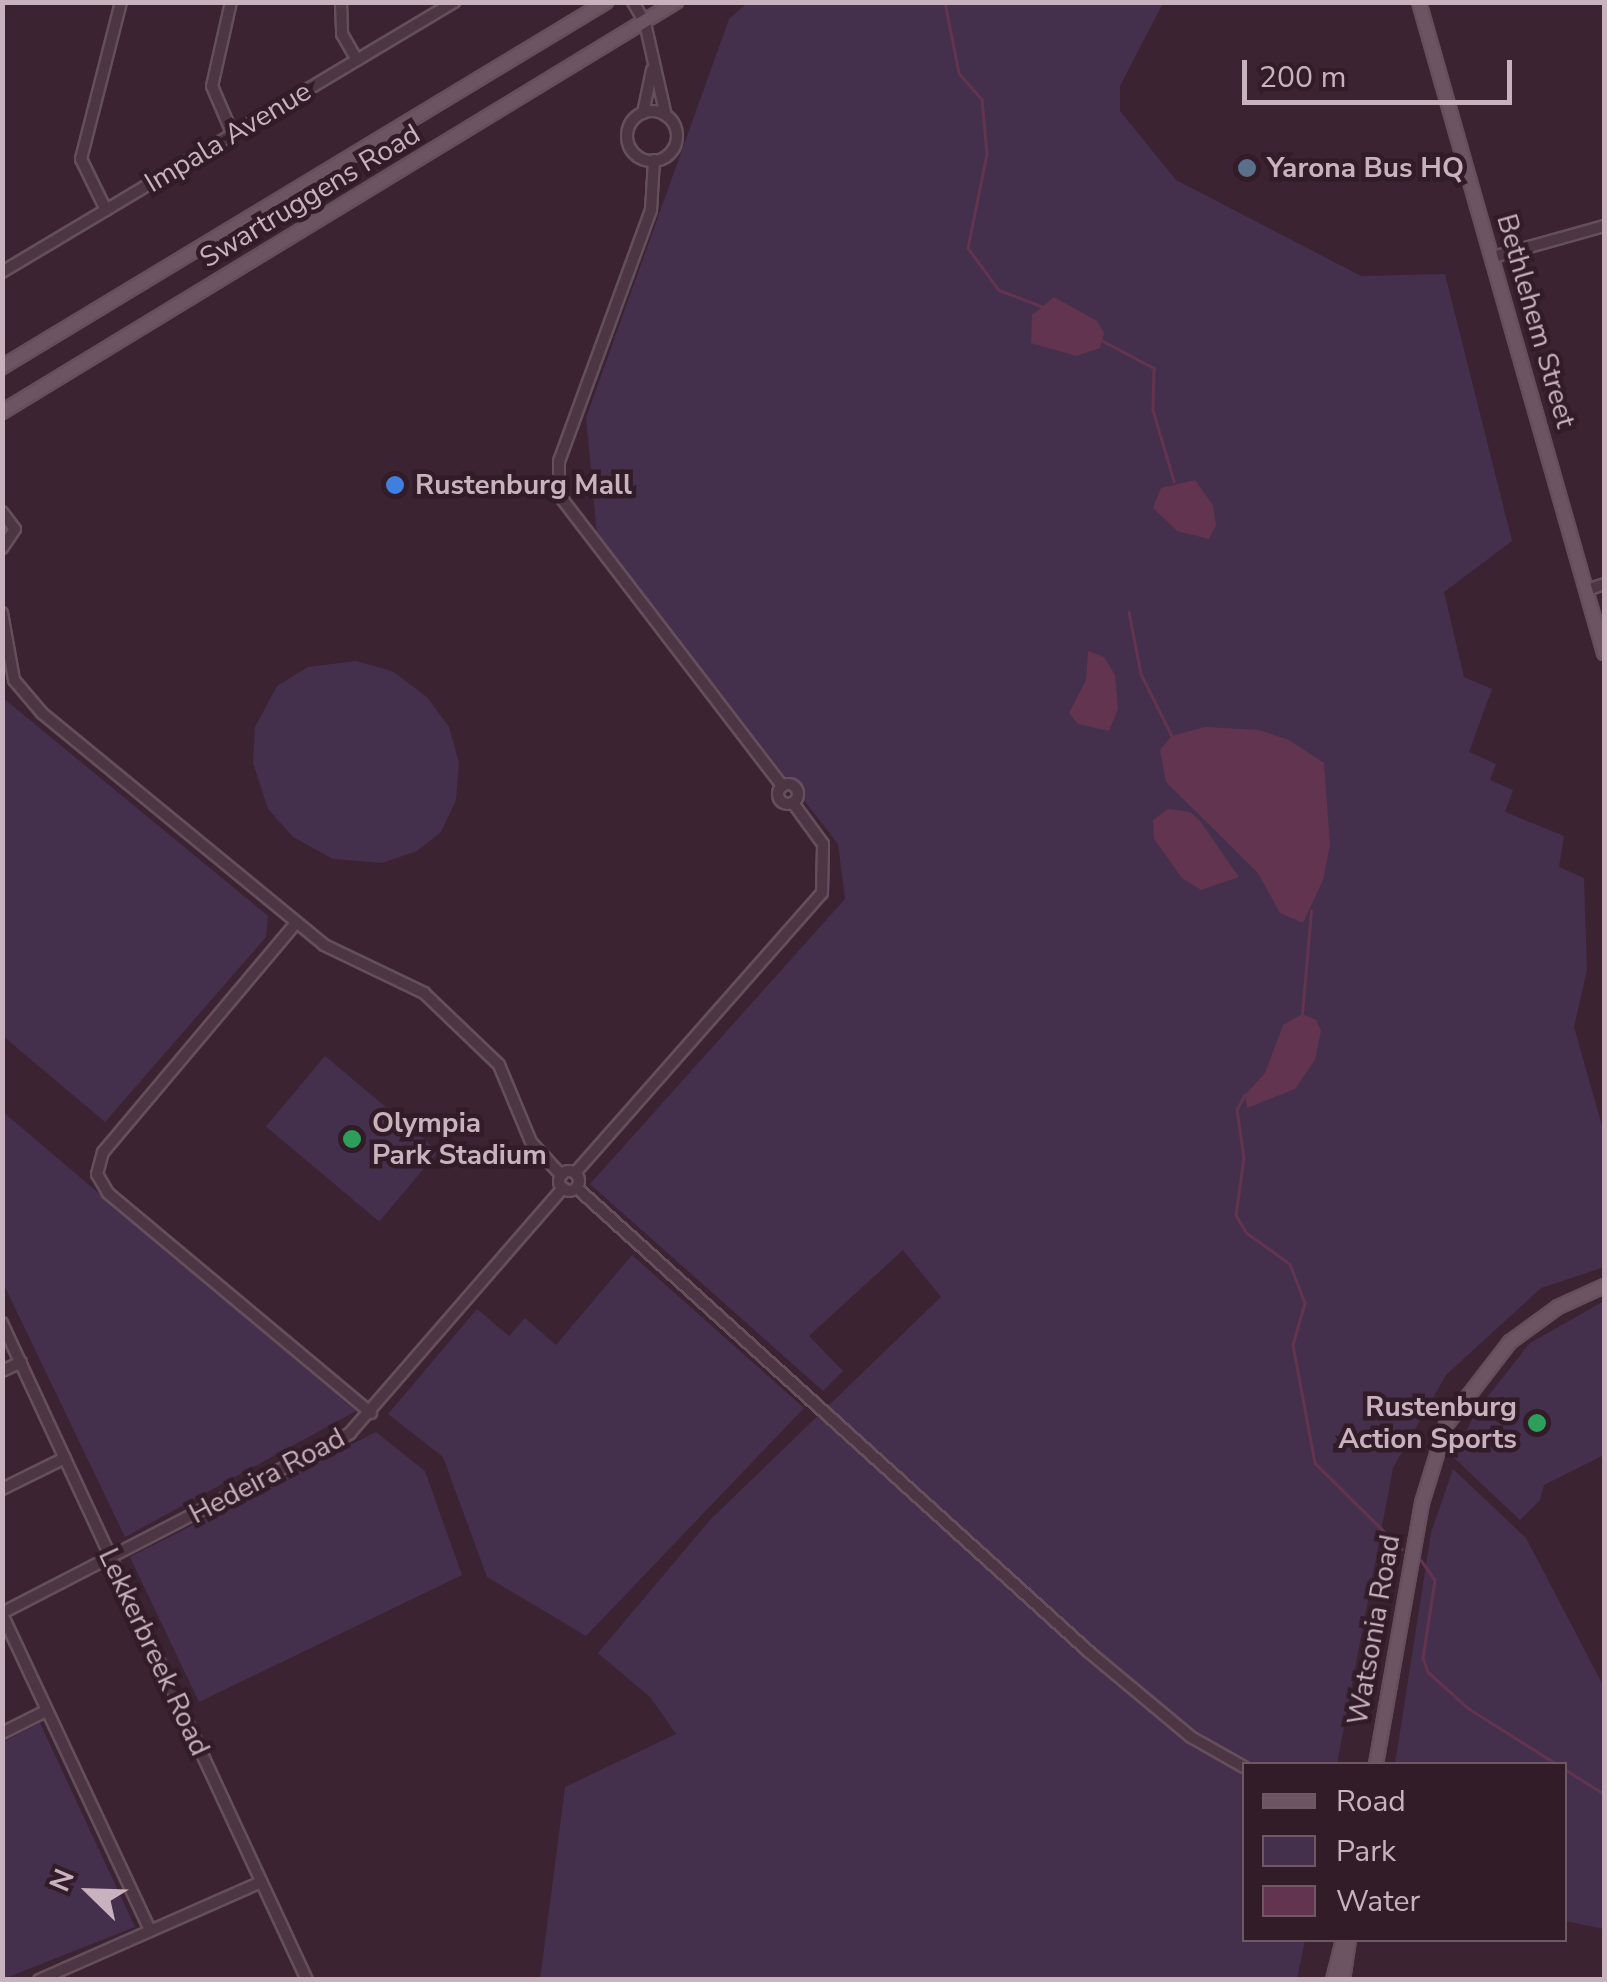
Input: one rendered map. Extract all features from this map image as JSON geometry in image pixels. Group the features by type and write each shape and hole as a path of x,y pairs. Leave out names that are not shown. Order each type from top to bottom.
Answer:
{"main road":[{"name":"Swartruggens Road","path":"2,367 606,2"},
{"name":"Swartruggens Road","path":"2,412 676,2"},
{"name":"Bethlehem Street","path":"1419,2 1604,653"},
{"name":"Watsonia Road","path":"1376,1762 1422,1504 1446,1425 1485,1368 1535,1322 1604,1286"},
{"path":"1334,1980 1345,1942"},
{"path":"1343,1980 1346,1942"}],"street":[{"path":"106,210 82,160 121,2"},
{"path":"231,2 212,86 233,135"},
{"path":"341,2 339,21 357,60"},
{"name":"Impala Avenue","path":"2,272 454,2"},
{"path":"561,1174 576,1172 822,893 826,855 793,803 780,801 782,786 559,496 559,461 646,227 654,160 674,146 676,129 666,116 645,23 633,2"},
{"path":"653,66 643,113 631,122 629,145 654,160"},
{"path":"643,113 666,116"},
{"path":"1492,257 1604,226"},
{"path":"2,512 16,530 2,558"},
{"path":"1587,590 1604,584"},
{"path":"2,613 8,660 25,696 296,923 338,954 424,993 485,1048 508,1079 531,1142 561,1174 562,1188 576,1188 1089,1652 1190,1736 1242,1766"},
{"path":"296,923 103,1152 97,1174 108,1192 370,1413"},
{"path":"576,1172 576,1188"},
{"name":"Hedeira Road","path":"2,1614 334,1444 370,1413 562,1188"},
{"name":"Lekkerbreek Road","path":"2,1323 307,1980"},
{"path":"2,1371 21,1362"},
{"path":"2,1489 65,1458"},
{"path":"2,1614 150,1930"},
{"path":"2,1733 46,1711"},
{"path":"39,1980 260,1882"}],"green space":[{"path":"747,3 1163,3 1120,86 1120,111 1176,180 1361,276 1445,274 1512,541 1444,592 1464,677 1492,689 1469,752 1496,764 1490,780 1513,790 1505,812 1564,836 1559,867 1584,878 1587,970 1574,1027 1604,1133 1604,1267 1541,1288 1446,1375 1393,1468 1337,1762 1242,1762 1242,1942 1305,1942 1297,1979 540,1980 565,1787 676,1734 650,1697 598,1653 710,1520 941,1297 903,1250 809,1336 843,1371 823,1391 590,1184 845,899 838,844 597,535 586,418 729,19"},
{"path":"356,661 392,671 427,697 449,727 459,763 456,800 441,832 417,851 382,863 333,859 293,837 268,809 253,763 255,727 277,686 308,667"},
{"path":"2,697 268,916 266,937 105,1122 3,1036"},
{"name":"Olympia Park Stadium","path":"325,1056 438,1151 379,1222 266,1126"},
{"path":"3,1112 356,1411 125,1537 3,1283"},
{"path":"632,1255 804,1408 586,1636 487,1577 443,1457 388,1414 477,1309 509,1336 525,1318 556,1345"},
{"name":"Rustenburg Action Sports","path":"1604,1301 1604,1455 1544,1485 1540,1500 1520,1520 1453,1457 1477,1410 1530,1343"},
{"path":"376,1432 425,1471 462,1575 199,1702 130,1557"},
{"path":"1453,1469 1526,1538 1604,1687 1604,1929 1567,1921 1567,1762 1395,1762 1431,1533"},
{"path":"40,1723 135,1927 3,1979 3,1742"}],"water":[{"path":"1054,297 1097,321 1104,333 1100,348 1076,356 1031,343 1032,315"},
{"path":"1195,480 1213,505 1216,525 1209,539 1177,531 1153,508 1161,488"},
{"path":"1088,651 1104,657 1115,675 1118,709 1109,731 1078,724 1069,713 1086,680"},
{"path":"1205,727 1259,730 1289,740 1324,763 1330,845 1323,880 1303,923 1280,913 1258,873 1166,782 1160,750 1172,736"},
{"path":"1168,809 1190,812 1200,821 1239,877 1201,890 1182,878 1154,839 1153,820"},
{"path":"1302,1014 1316,1020 1321,1031 1315,1060 1295,1089 1247,1108 1245,1095 1265,1073 1283,1025"}],"waterway":[{"path":"945,2 959,73 982,99 987,154 968,248 999,290 1041,306"},
{"path":"1103,341 1154,368 1153,410 1174,481"},
{"path":"1129,612 1141,674 1172,736"},
{"path":"1302,1014 1311,911"},
{"path":"1245,1095 1237,1110 1244,1158 1236,1215 1247,1233 1290,1264 1305,1303 1293,1345 1315,1463 1402,1549"},
{"path":"1421,1560 1435,1580 1423,1658 1428,1672 1468,1708 1553,1762"},
{"path":"1567,1771 1604,1794"}],"place":[{"name":"Yarona Bus HQ","path":"1247,168"},
{"name":"Rustenburg Mall","path":"395,485"},
{"name":"Olympia Park Stadium","path":"352,1139"},
{"name":"Rustenburg Action Sports","path":"1537,1423"}]}
